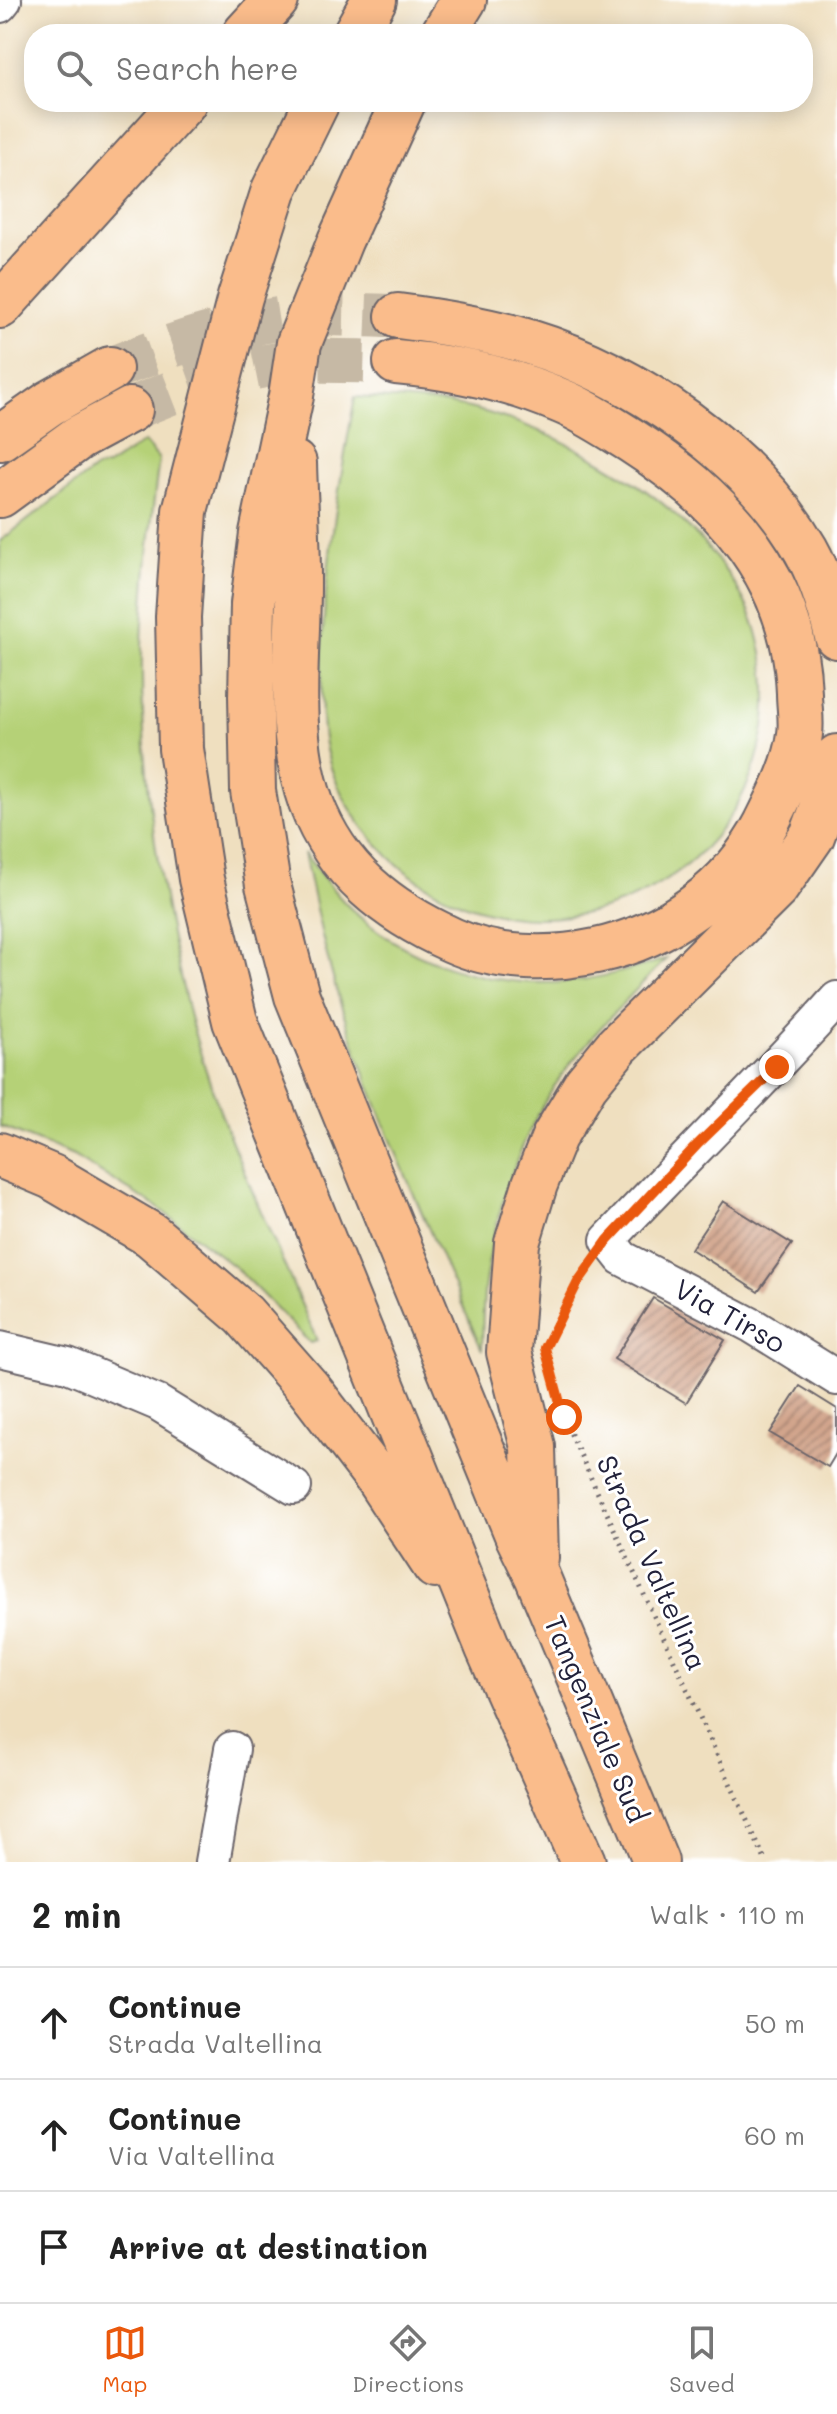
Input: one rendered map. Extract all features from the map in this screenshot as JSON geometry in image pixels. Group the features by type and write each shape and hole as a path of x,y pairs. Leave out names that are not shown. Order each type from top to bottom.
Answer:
{"highway":[{"path":"254,24 276,0"},
{"path":"361,24 374,0"},
{"path":"449,24 464,0"},
{"path":"0,306 175,112"},
{"path":"312,112 270,204 240,297 185,511 178,617 181,749 201,879 235,1021 488,1648 583,1862"},
{"path":"396,362 451,367 511,383 563,401 609,427 655,456 732,522 779,594 790,625 799,690 800,733 785,787 757,840 718,888 672,924 621,946 568,957 513,956 463,946 414,923 372,893 335,852 311,802 295,728 298,577 291,396 299,343 340,241 398,112"},
{"path":"398,316 459,324 531,343 598,370 663,406 716,446 761,488 782,514 807,552 828,599 837,636"},
{"path":"0,438 50,403 110,369"},
{"name":"Tangenziale Sud","path":"291,396 262,533 253,604 253,791 268,885 297,996 518,1537 656,1862"},
{"path":"0,495 78,438 130,410"},
{"path":"537,1576 533,1447 509,1352 517,1243 535,1184 554,1137 586,1084 617,1046 776,888 812,836 833,780 837,757"},
{"path":"0,1155 52,1177 151,1235 244,1315 309,1389 377,1478 488,1648"}],"street":[{"path":"615,1249 697,1145 777,1067 837,999"},
{"name":"Via Tirso","path":"615,1249 753,1326 837,1378"},
{"path":"0,1349 68,1365 158,1403 294,1487"},
{"path":"212,1862 232,1749"}],"path":[{"path":"545,1348 578,1282 615,1249"},
{"name":"Strada Valtellina","path":"564,1417 766,1862"}],"green space":[{"path":"355,397 438,402 482,411 516,422 585,453 649,493 676,515 709,549 741,594 757,632 766,686 762,738 747,786 721,829 687,865 644,893 596,911 542,918 487,911 435,891 404,870 376,843 352,812 328,758 322,700 323,628 329,562"},
{"path":"144,442 159,459 148,552 142,692 148,784 160,877 178,968 201,1055 247,1179 317,1341 310,1343 237,1269 157,1207 73,1156 0,1126 0,541 95,469 107,466"},
{"path":"304,853 341,899 369,924 420,955 476,975 535,983 565,982 603,976 666,959 571,1063 554,1087 527,1138 506,1192 491,1249 484,1295 482,1350 411,1188 347,1024"}],"building":[{"path":"723,1201 792,1244 758,1292 691,1249"},
{"path":"653,1298 725,1340 686,1403 614,1359"},
{"path":"800,1386 837,1409 837,1452 828,1467 770,1433"}],"tunnel":[{"path":"110,369 184,342 260,322 323,314 398,316"},
{"path":"130,410 195,384 262,366 309,361 396,362"}],"route":[{"path":"564,1417 545,1348 578,1282 608,1240 697,1145 777,1067"}]}
